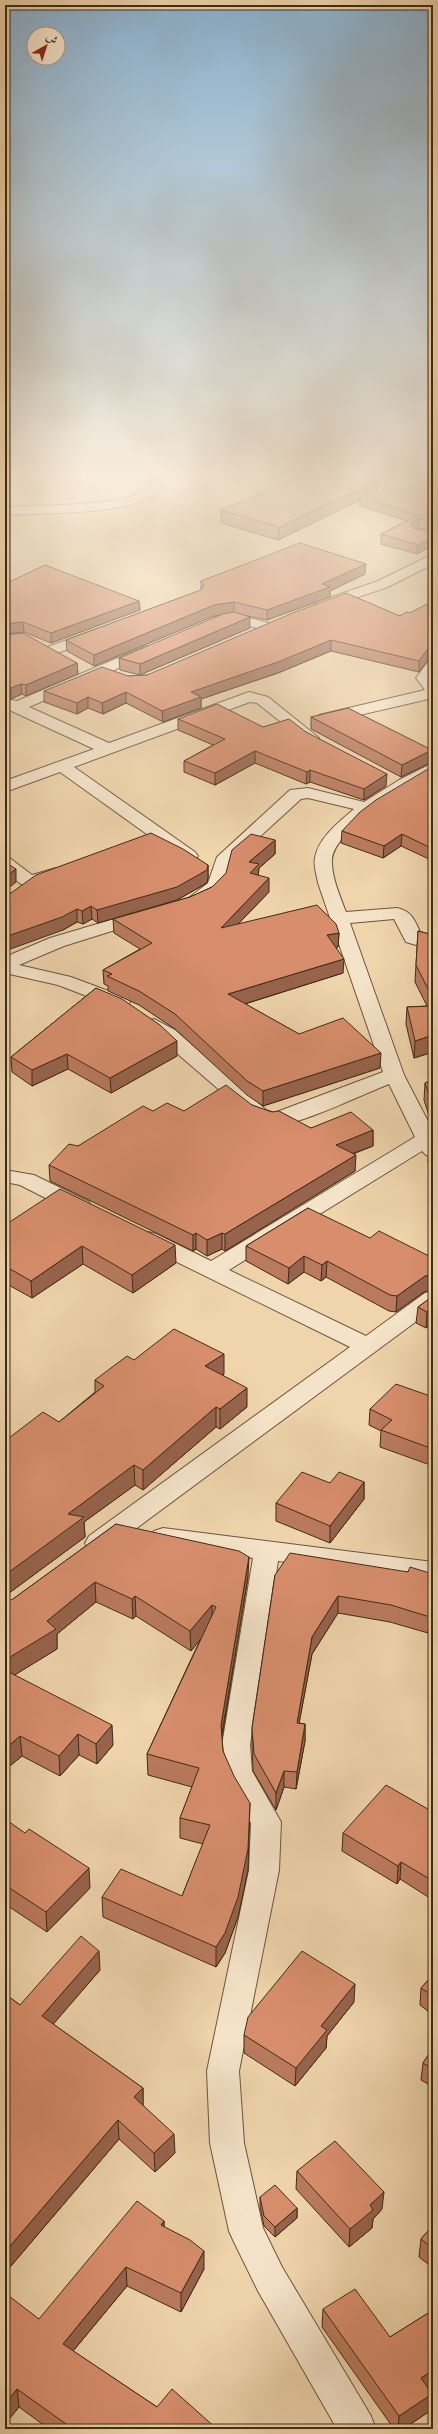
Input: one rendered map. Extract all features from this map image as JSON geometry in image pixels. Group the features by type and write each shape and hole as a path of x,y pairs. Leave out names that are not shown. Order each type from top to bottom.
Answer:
{"street":[{"path":"308,610 370,589"},
{"path":"206,626 220,620 234,618 268,627"},
{"path":"246,637 282,621"},
{"path":"109,629 44,648 71,662 97,672 122,679"},
{"path":"11,704 97,672 157,647"},
{"path":"294,726 433,692 424,678 433,665"},
{"path":"5,787 249,697 262,700 294,726 326,746"},
{"path":"11,704 108,749"},
{"path":"5,964 57,942 169,909 205,895 216,886 208,868 150,838 62,766"},
{"path":"213,1270 430,1145 394,1075 327,884 324,857 331,841 369,808 393,781 433,768"},
{"path":"208,868 224,861 296,794 308,793 369,808"},
{"path":"5,863 24,887 75,866"},
{"path":"339,918 397,913 404,917 413,938 433,944"},
{"path":"5,967 64,981 119,1001 168,1034 245,1104 271,1120 285,1118 394,1075"},
{"path":"5,1176 26,1180 98,1215"},
{"path":"127,1229 367,1346"},
{"path":"77,1559 433,1298"},
{"path":"114,1531 433,1571"},
{"path":"267,1550 236,1745 238,1771 245,1788 266,1822 264,1870 223,2071 227,2143 246,2231 270,2279 358,2429"}],"building":[{"path":"5,589 107,589 139,601 51,633 23,622 5,624"},
{"path":"202,589 326,589 267,610 234,602 214,605 94,655 66,640"},
{"path":"346,593 400,616 406,612 410,613 433,601 433,648 427,650 419,661 331,640 278,662 191,692 201,697 162,711 126,692 102,703 88,697 77,703 44,691 102,667 128,676 147,675 295,612"},
{"path":"234,612 250,617 140,664 119,658 223,614"},
{"path":"23,633 77,663 26,685 21,684 11,688 5,686 5,635"},
{"path":"217,704 263,727 289,719 306,732 387,774 364,789 310,770 307,772 255,751 215,773 184,761 225,739 178,719"},
{"path":"348,708 432,750 402,765 311,717"},
{"path":"433,766 433,845 429,847 402,834 384,846 342,831 360,812 376,800"},
{"path":"151,833 183,849 208,865 207,870 177,887 97,910 91,906 82,911 77,909 62,917 5,937 5,894 11,893 36,875"},
{"path":"251,834 275,840 249,862 259,864 250,873 269,878 221,928 317,905 336,924 339,933 327,935 344,959 228,994 299,1034 343,1018 381,1053 263,1091 247,1081 175,1014 139,991 107,976 112,974 103,970 152,943 113,919 190,897 212,887 226,873 232,850"},
{"path":"5,862 16,869 5,877"},
{"path":"418,931 433,935 433,999 416,965"},
{"path":"96,988 122,999 160,1025 177,1041 110,1078 67,1054 32,1070 11,1057"},
{"path":"433,1006 433,1035 415,1041 407,1007"},
{"path":"433,1080 433,1107 425,1083"},
{"path":"226,1085 252,1105 272,1112 279,1111 311,1128 351,1112 373,1130 336,1145 356,1155 225,1234 222,1233 207,1240 196,1233 193,1235 49,1165 69,1144 78,1146 143,1106 153,1111 167,1103 184,1111"},
{"path":"433,1142 433,1149 429,1145"},
{"path":"60,1189 175,1245 132,1275 82,1246 31,1281 5,1266 5,1225"},
{"path":"308,1208 370,1238 379,1231 433,1258 433,1275 425,1276 397,1296 390,1295 327,1261 322,1265 304,1256 289,1268 246,1246"},
{"path":"433,1296 433,1307 427,1312 418,1307"},
{"path":"174,1329 224,1354 205,1366 247,1388 220,1409 216,1407 143,1470 134,1465 68,1514 84,1517 5,1575 5,1441 43,1412 59,1422 104,1386 95,1380 127,1356 134,1360"},
{"path":"396,1384 433,1397 433,1449 381,1430 392,1420 370,1409"},
{"path":"302,1472 330,1483 339,1472 364,1482 330,1526 276,1503"},
{"path":"116,1524 239,1551 249,1557 221,1725 223,1751 234,1776 250,1803 248,1849 238,1897 225,1933 216,1947 102,1897 121,1869 182,1896 210,1825 180,1818 199,1768 147,1754 216,1607 212,1605 190,1631 135,1596 132,1599 95,1582 47,1621 56,1629 5,1660 5,1602 13,1599"},
{"path":"290,1553 408,1572 410,1567 433,1574 433,1610 430,1617 391,1605 338,1596 312,1637 297,1723 305,1724 297,1772 284,1771 276,1793 254,1754 252,1728 275,1575"},
{"path":"5,1670 112,1725 96,1744 78,1734 59,1756 20,1736 5,1749"},
{"path":"386,1785 433,1812 433,1881 401,1862 398,1866 343,1833"},
{"path":"5,1819 25,1833 29,1829 89,1868 46,1912 5,1885"},
{"path":"81,1936 99,1951 42,2016 143,2088 134,2097 174,2134 154,2153 118,2120 5,2252 5,2100 9,2095 5,2093 5,1994 20,2005"},
{"path":"302,1951 355,1984 321,2026 327,2030 296,2068 244,2035 248,2017"},
{"path":"433,1975 433,1996 421,1988"},
{"path":"433,2048 433,2069 423,2063"},
{"path":"335,2141 384,2192 370,2205 373,2210 350,2229 297,2171"},
{"path":"275,2185 297,2208 275,2227 264,2216 260,2197"},
{"path":"137,2201 164,2221 161,2225 190,2240 204,2251 181,2293 126,2267 63,2344 157,2407 172,2389 217,2429 73,2429 17,2389 5,2404 5,2293 39,2319"},
{"path":"433,2225 433,2249 421,2239"},
{"path":"355,2289 390,2337 433,2310 433,2370 421,2378 432,2394 399,2416 323,2309"}]}
